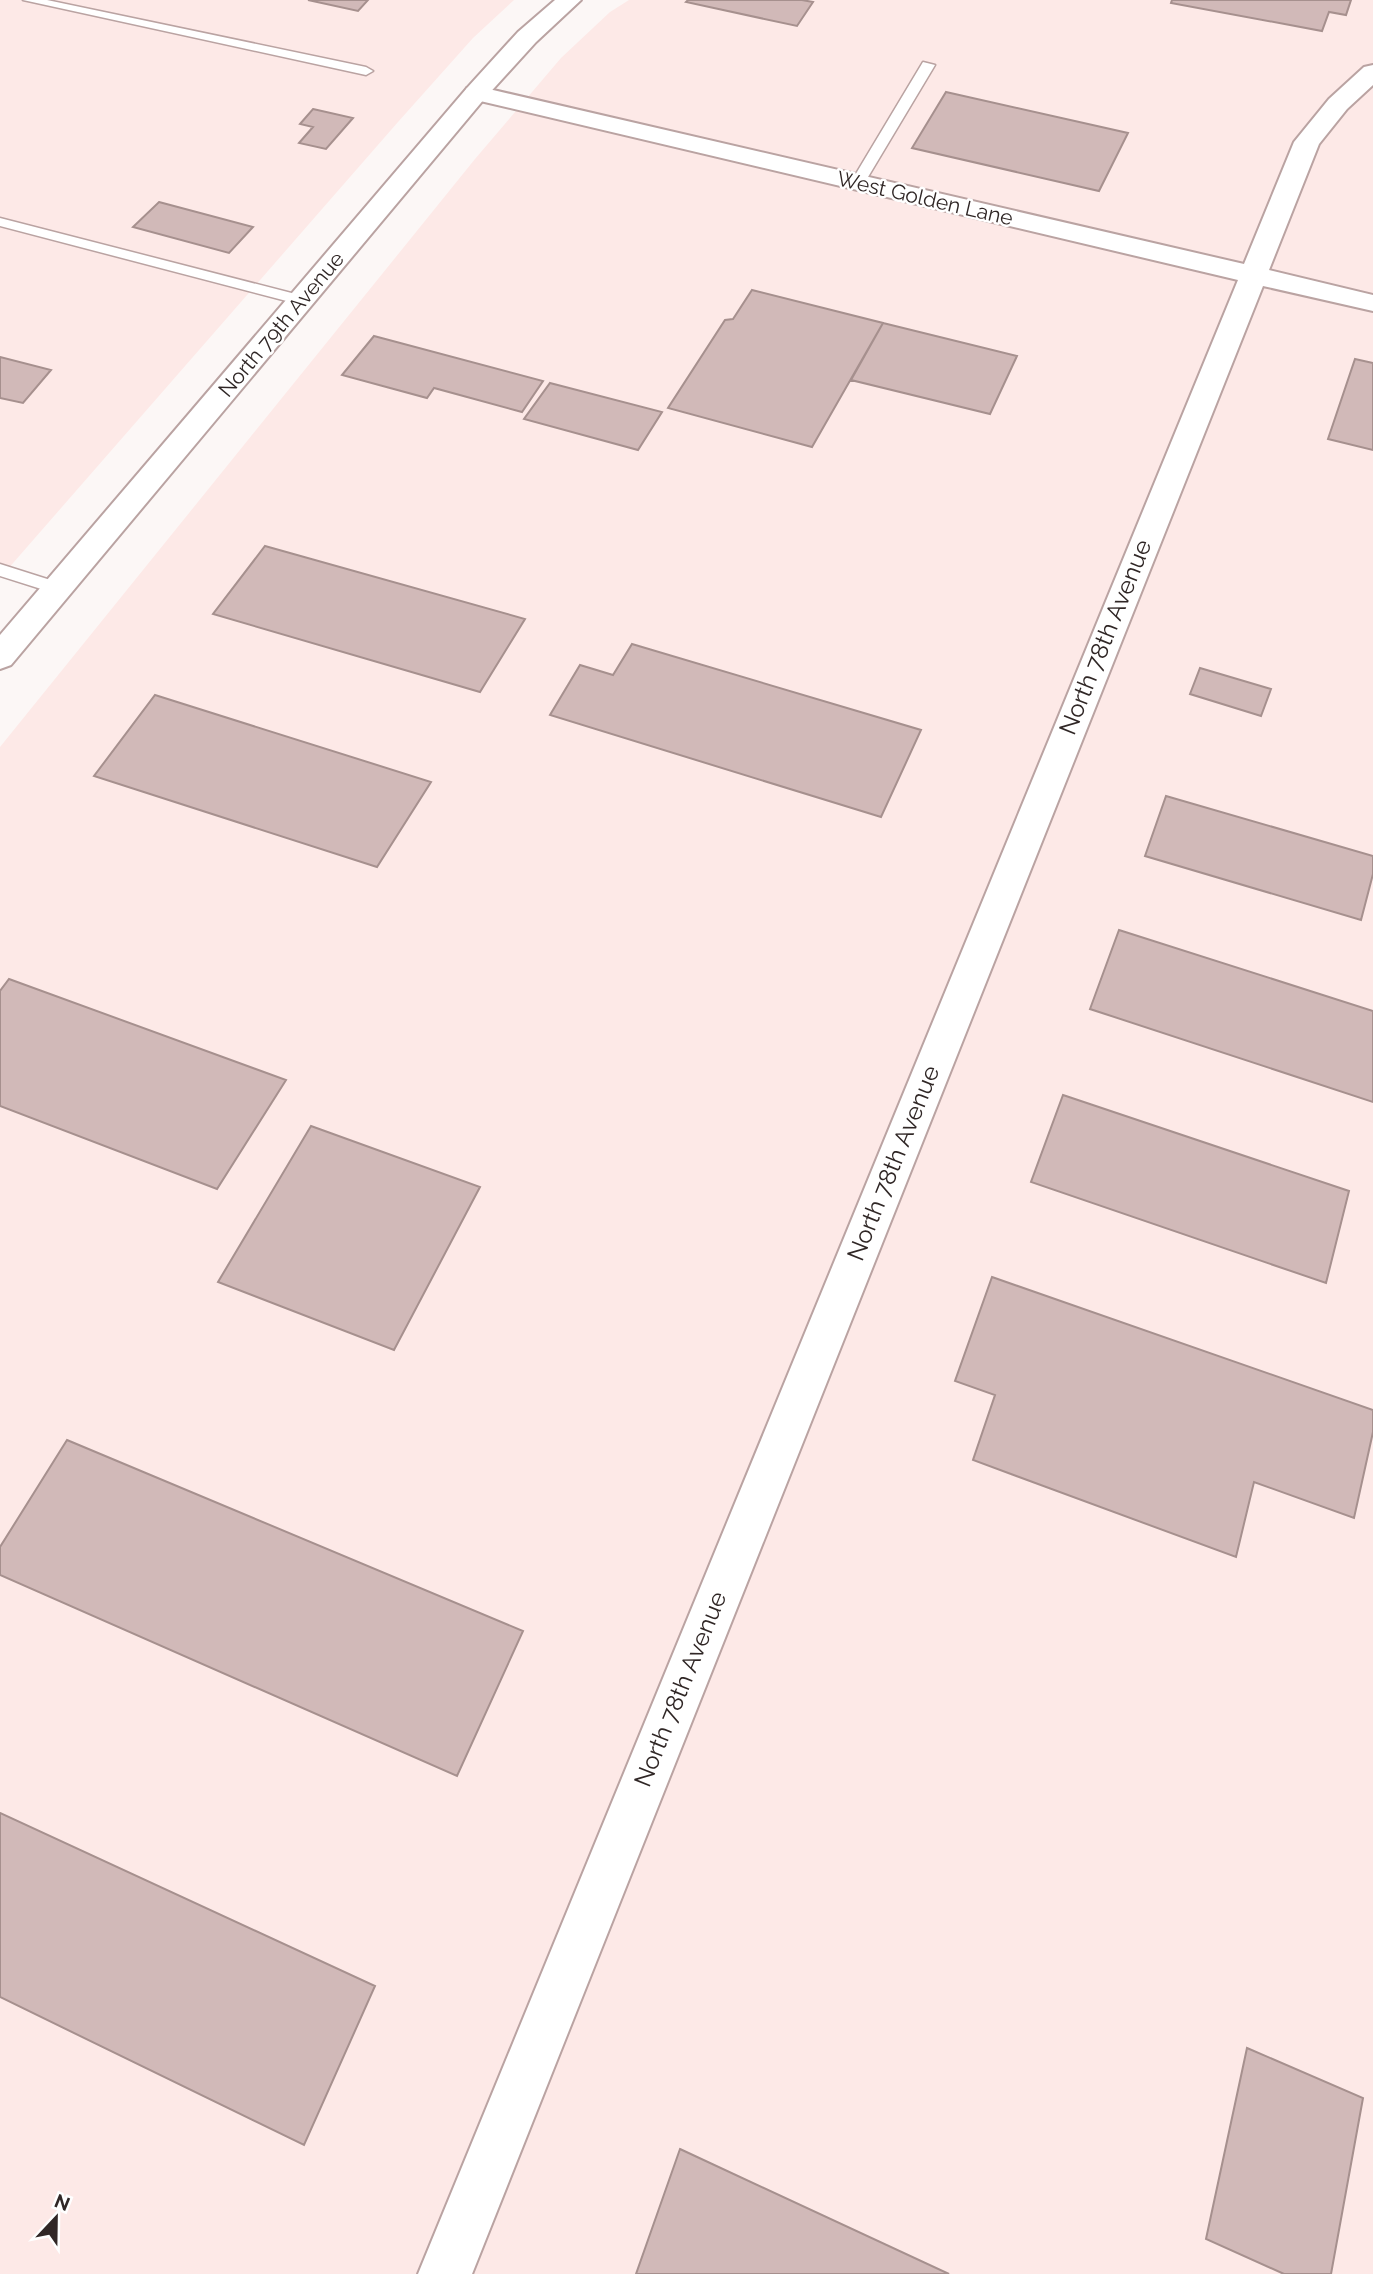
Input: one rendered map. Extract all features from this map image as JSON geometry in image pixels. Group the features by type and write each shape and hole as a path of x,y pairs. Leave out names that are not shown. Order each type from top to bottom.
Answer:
{"street":[{"name":"North 79th Avenue","path":"0,657 476,93 527,37 569,0"},
{"name":"North 78th Avenue","path":"445,2274 1251,274 1307,142 1338,104 1373,72"},
{"name":"West Golden Lane","path":"476,93 1373,303"}],"lane":[{"path":"29,0 366,71"},
{"path":"858,182 928,65"},
{"path":"0,222 302,300"},
{"path":"0,570 57,588"}],"shaded area":[{"path":"0,0 514,0 473,38 398,122 0,578"},
{"path":"629,0 1373,0 1373,2274 0,2274 0,747 475,159 561,58 610,12"}],"building":[{"path":"308,0 368,0 358,11"},
{"path":"1172,0 1351,0 1346,15 1329,12 1322,31 1171,3"},
{"path":"686,2 813,2 797,26"},
{"path":"946,92 1128,133 1099,191 912,148"},
{"path":"313,109 353,118 326,149 299,143 313,127 300,124"},
{"path":"159,202 253,227 229,253 133,227"},
{"path":"752,290 883,323 812,447 668,408 725,320 733,319"},
{"path":"883,323 1017,356 990,414 851,380"},
{"path":"374,336 543,381 522,412 434,388 427,398 342,375"},
{"path":"0,357 51,370 23,403 0,398"},
{"path":"1355,359 1373,363 1373,450 1328,439"},
{"path":"550,383 662,412 638,450 524,419"},
{"path":"265,546 525,619 480,692 213,614"},
{"path":"632,644 921,730 881,817 550,715 580,665 613,675"},
{"path":"1200,668 1271,689 1261,716 1190,694"},
{"path":"155,695 431,782 377,867 94,776"},
{"path":"1166,796 1373,856 1373,874 1361,920 1145,856"},
{"path":"1119,930 1373,1011 1373,1102 1090,1009"},
{"path":"9,979 286,1080 217,1189 0,1106 0,991"},
{"path":"1063,1095 1349,1191 1326,1283 1031,1182"},
{"path":"311,1126 480,1187 394,1350 218,1282"},
{"path":"992,1277 1373,1410 1373,1432 1354,1518 1254,1482 1236,1557 973,1460 995,1395 955,1381"},
{"path":"67,1440 523,1631 457,1776 0,1575 0,1547"},
{"path":"0,1813 375,1986 304,2145 0,1997"},
{"path":"1247,2048 1363,2098 1331,2274 1284,2274 1206,2239"},
{"path":"680,2149 949,2274 636,2274"}]}
